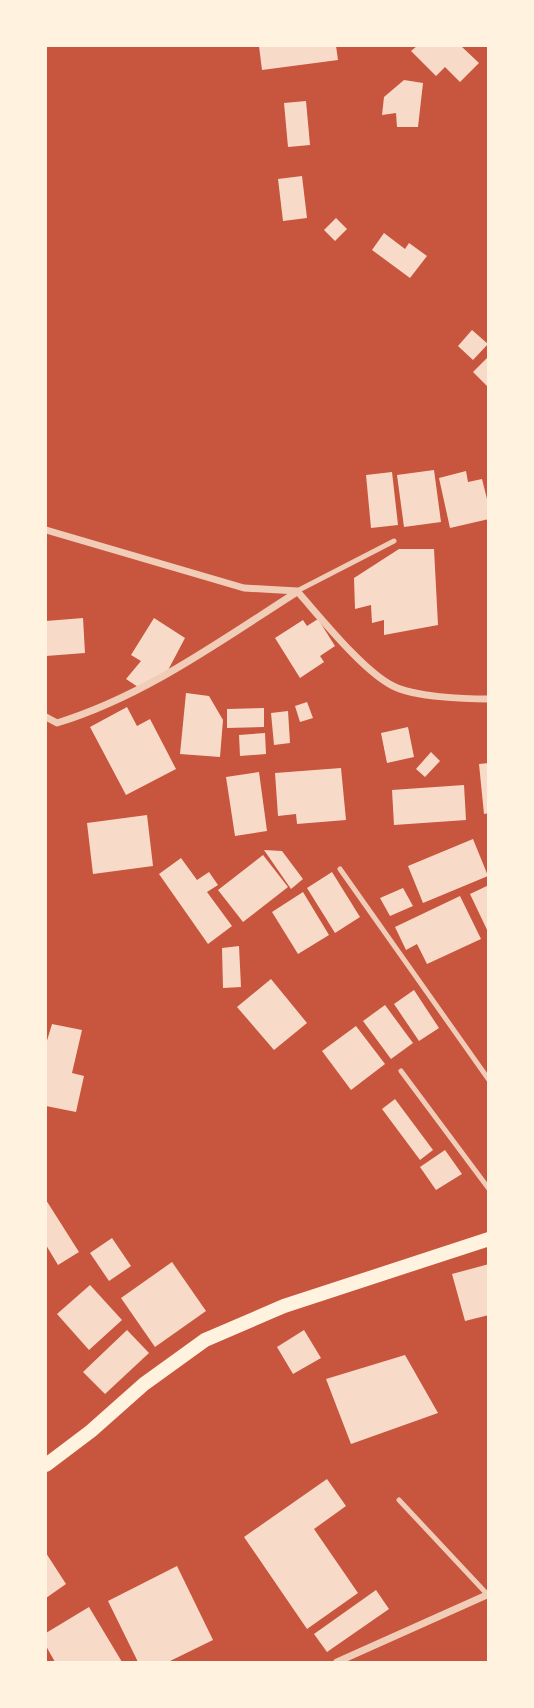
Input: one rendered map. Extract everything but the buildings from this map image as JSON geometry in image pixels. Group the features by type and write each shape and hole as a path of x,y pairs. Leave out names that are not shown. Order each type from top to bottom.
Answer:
{"main road":[{"path":"46,1465 91,1431 144,1384 205,1340 284,1306 488,1239"}],"street":[{"path":"46,530 244,588 297,591 370,670 394,687 428,695 488,699"},
{"path":"46,717 57,723 78,717 161,679 297,591"},
{"path":"337,1662 488,1594"}],"lane":[{"path":"297,591 394,541"},
{"path":"340,869 488,1080"},
{"path":"401,1071 488,1189"},
{"path":"400,1500 488,1594"}]}
